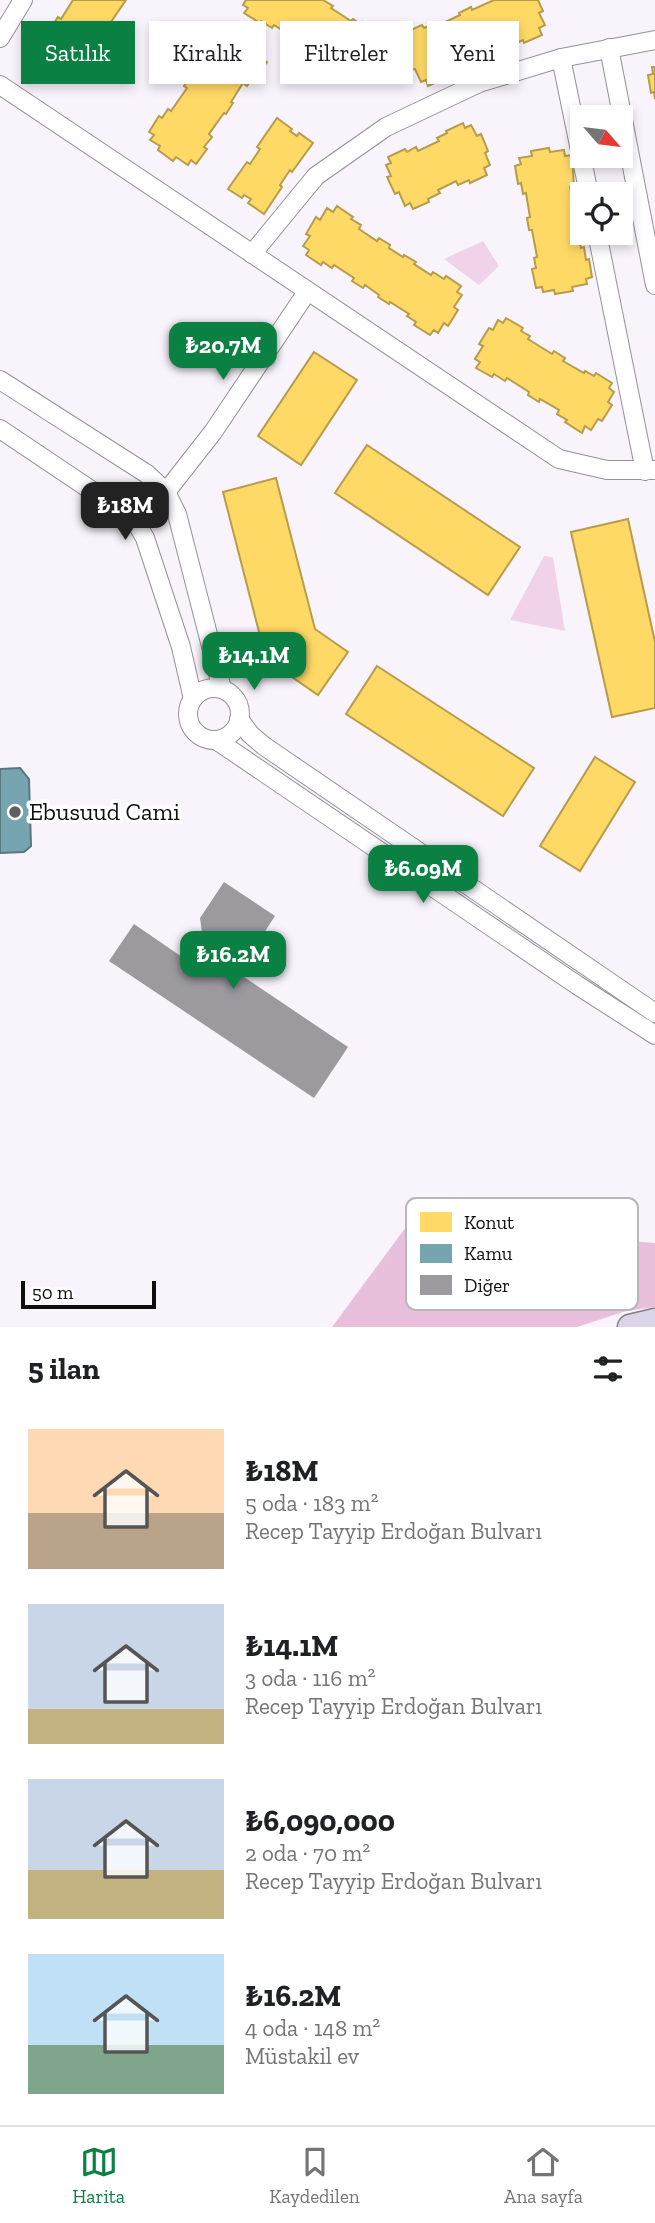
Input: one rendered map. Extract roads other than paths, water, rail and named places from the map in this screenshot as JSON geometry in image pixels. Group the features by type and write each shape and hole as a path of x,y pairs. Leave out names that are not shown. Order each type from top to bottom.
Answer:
{"highway":[{"path":"630,1327 655,1321"}],"street":[{"path":"0,38 23,0"},
{"path":"252,254 316,176 386,127 479,83 561,58 655,40"},
{"path":"609,48 651,245 655,285"},
{"path":"561,58 587,182"},
{"path":"0,85 559,459 607,470 650,470 600,245"},
{"path":"166,492 213,432 307,292"},
{"path":"0,380 147,474 166,492 177,514 222,689"},
{"path":"0,429 134,519 145,538 181,647 193,699"},
{"path":"222,689 232,694 238,703 239,719 233,732 225,738 206,739 191,727 189,707 201,691 222,689"},
{"path":"239,719 250,734 264,746 655,1013"},
{"path":"216,740 554,970 655,1035"}],"place":[{"name":"Ebusuud Cami","path":"15,812"}]}
